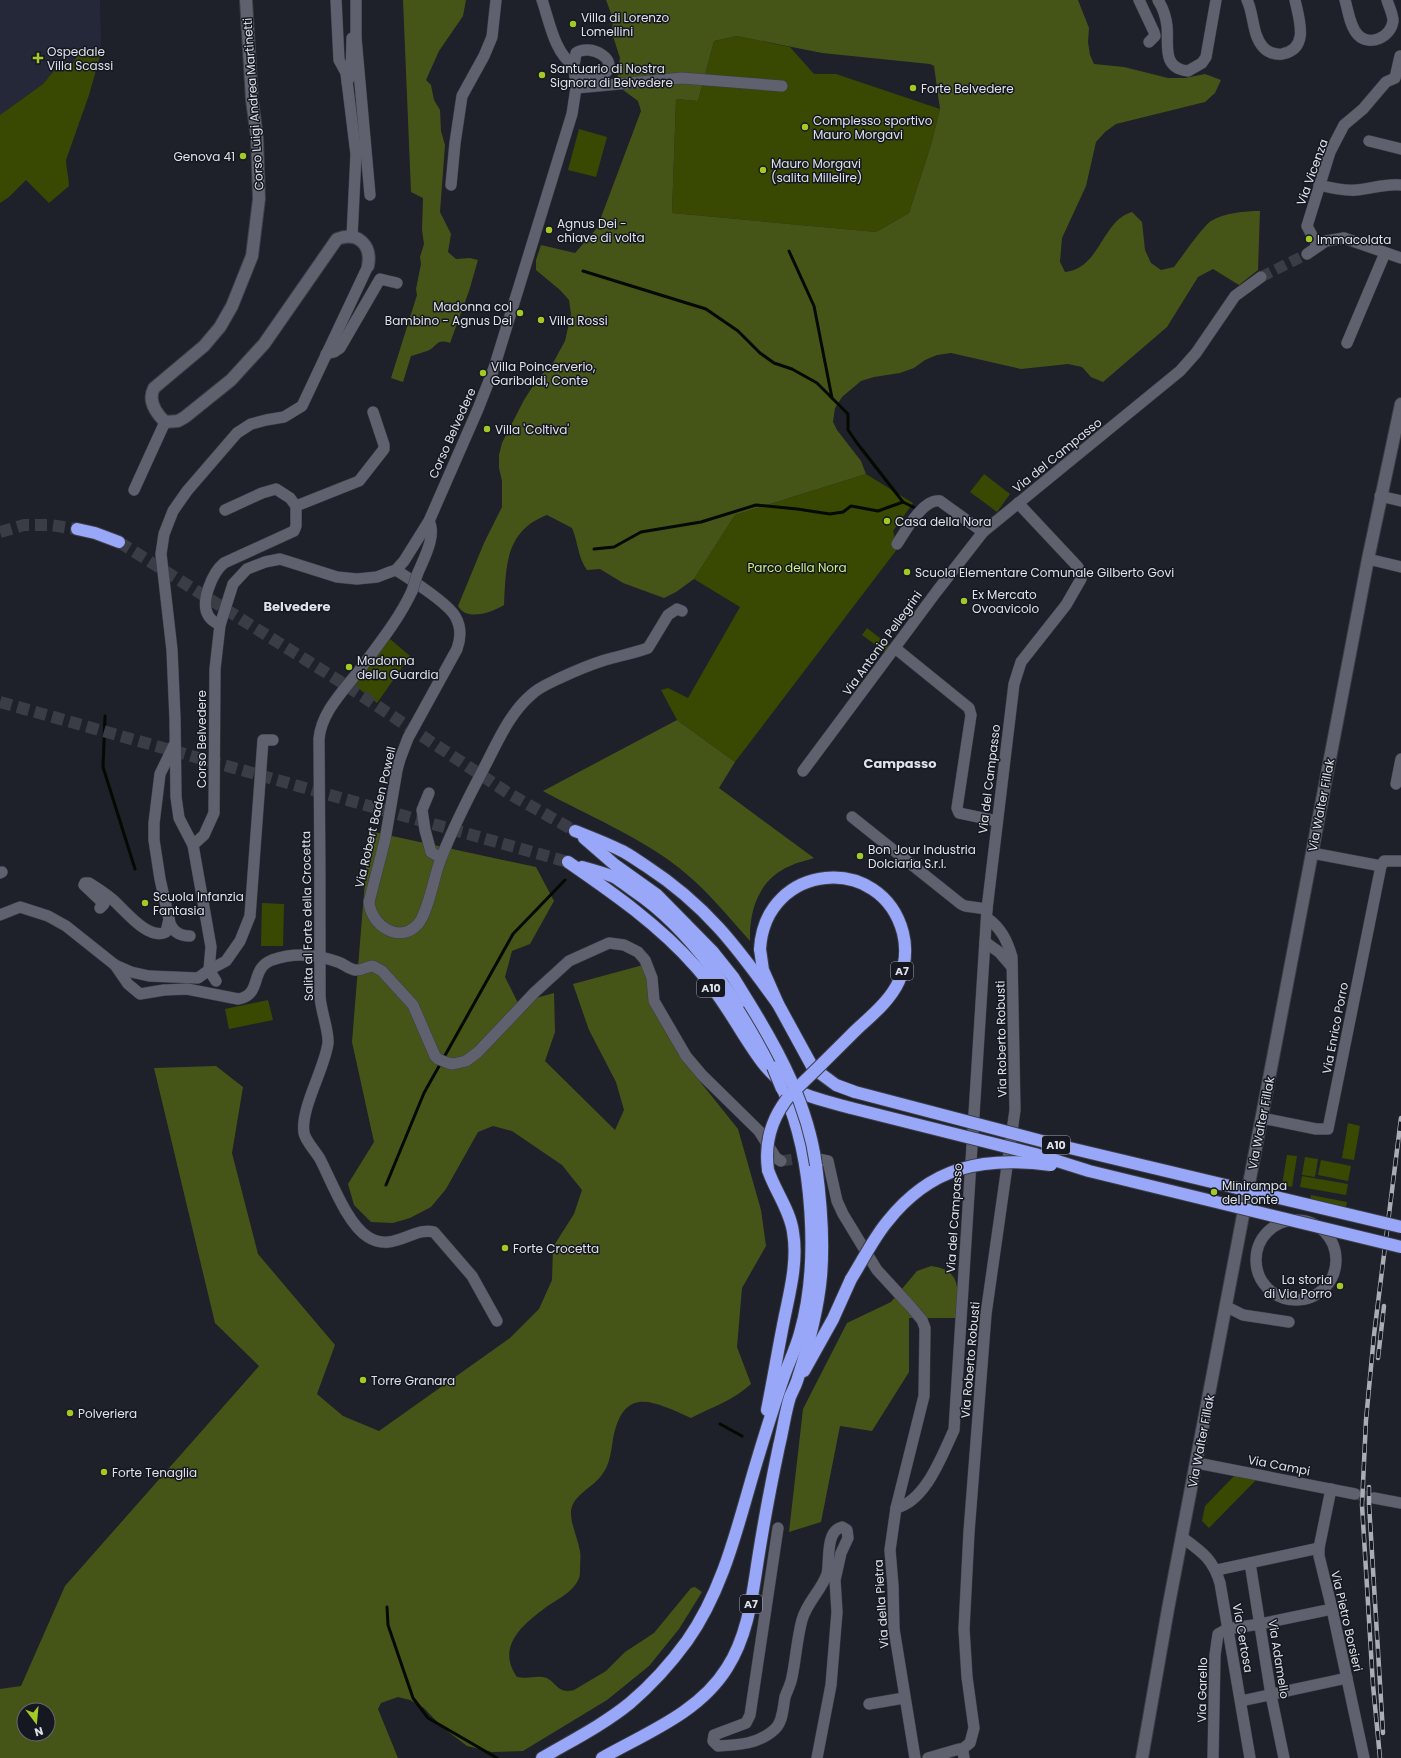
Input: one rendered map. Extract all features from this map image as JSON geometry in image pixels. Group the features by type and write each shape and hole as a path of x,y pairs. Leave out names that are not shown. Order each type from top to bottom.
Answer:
{"highway":[{"path":"77,529 95,533 119,542"},
{"name":"A7","path":"602,1758 658,1728 691,1706 712,1688 727,1668 745,1628 752,1603 772,1483 790,1396 796,1384 811,1335 821,1277 821,1201 808,1127 799,1097 771,1039 733,978 713,952 657,895 615,865 575,831 622,850 664,877 690,898 716,922 738,948 778,1004"},
{"name":"A7","path":"542,1758 588,1731 629,1703 661,1672 687,1641 715,1591 735,1538 757,1462 800,1333 807,1300 810,1273 811,1219 806,1177 796,1130 773,1067 733,999 704,958 652,903 615,878 568,862"},
{"name":"A10","path":"568,862 621,899 658,928 696,967 730,1013 765,1066 782,1083 809,1096 1035,1154 1089,1171 1401,1247"},
{"name":"A7","path":"757,1462 789,1296 794,1251 793,1230 789,1215 772,1183 768,1170 766,1149 768,1139 778,1111 790,1095 888,997 899,981 902,972 905,946 902,928 898,919 887,903 872,890 855,881 845,879 816,879 798,886 782,896 770,912 760,939 763,970 778,1004"},
{"name":"A10","path":"778,1004 813,1068 836,1085 855,1092 1053,1144 1401,1227"},
{"name":"A10","path":"796,1384 833,1320 851,1279 879,1233 896,1212 916,1192 952,1172 979,1164 1010,1161 1089,1171"}],"main road":[{"name":"Corso Luigi Andrea Martinetti","path":"165,422 156,413 152,403 152,392 154,388 204,346 220,327 232,306 252,256 259,199 257,137 252,100 246,0"},
{"path":"165,422 178,421 231,380 264,344 333,243 341,237 352,237 358,239 366,246 369,256 368,266"},
{"name":"Via Walter Fillak","path":"1142,1758 1380,496 1401,404"}],"street":[{"path":"336,0 339,60 346,74 356,154 352,237"},
{"path":"356,0 356,38 370,195"},
{"path":"451,185 462,96 484,56 492,37 496,0"},
{"path":"542,0 560,52 571,63 576,53 586,49 601,54 606,58 609,65 607,72 604,74 586,76 582,78 576,88"},
{"path":"1139,0 1154,32 1154,36 1149,42"},
{"path":"1158,0 1164,10 1167,27 1166,49 1168,54 1173,64 1182,70 1188,71 1196,68 1206,58 1215,4"},
{"path":"1247,0 1261,44 1267,50 1281,54 1293,50 1297,46 1301,36 1295,0"},
{"path":"1344,0 1356,33 1364,39 1370,40 1387,34 1392,25 1393,19 1387,0"},
{"path":"347,82 351,75 352,38 356,38"},
{"name":"Via Vicenza","path":"1318,245 1307,226 1330,152 1344,125 1363,109 1386,82 1395,78 1400,56"},
{"name":"Corso Belvedere","path":"193,845 204,835 214,813 215,669 220,626 234,584 247,569 265,562 280,559 337,577 357,579 377,577 396,570 404,561 429,521 478,409 494,368 572,114 576,88 571,63"},
{"path":"576,88 647,80 687,78 782,86"},
{"path":"1369,141 1401,149"},
{"path":"1319,185 1344,191 1355,191 1394,184 1401,185"},
{"path":"1307,254 1318,245 1326,241 1344,238 1401,258"},
{"path":"1348,343 1385,253"},
{"path":"216,981 209,970 211,947 193,845 179,818 176,797 176,743 172,650 161,554 164,534 173,511 187,491 237,433 251,424 266,420 284,418 302,406 368,266"},
{"name":"Via del Campasso","path":"896,1508 907,1504 928,1483 954,1430 987,913 996,821 1014,684 1021,662 1066,605 1081,579 1078,567 1018,503 1180,371 1196,354 1235,296 1261,278"},
{"path":"326,354 334,352 340,348 380,279 397,283"},
{"path":"296,506 359,481 384,449 373,412"},
{"path":"134,490 165,422"},
{"path":"220,626 208,616 205,606 205,602 217,569 224,562 294,531 296,526 296,506 290,498 276,489 262,493 224,510"},
{"path":"1380,496 1401,501"},
{"path":"897,544 920,512 935,501 940,501 983,532"},
{"name":"Via Antonio Pellegrini","path":"803,771 983,532 1018,503"},
{"name":"Salita al Forte della Crocetta","path":"429,521 432,526 432,536 412,591 398,617 338,698 320,726 320,998 328,1042 306,1114 304,1133 319,1157 338,1197 357,1228 363,1234 370,1239 385,1243 426,1231 434,1232 472,1276 497,1321"},
{"path":"1368,559 1401,567"},
{"name":"Via Robert Baden Powell","path":"396,570 450,610 457,621 460,636 457,649 408,738 400,759 385,840 369,898 371,911 378,923 390,931 399,933 408,931 419,923 453,828 503,731 515,712 531,695 542,687 582,667 648,648 668,615 677,609 682,611"},
{"path":"895,648 969,708 971,715 956,808 959,813 996,821"},
{"path":"0,915 20,907 48,916 66,926 115,965 131,972 149,976 198,978 226,961 240,941 250,916 263,740 273,740"},
{"path":"176,743 160,774 154,823 154,840 160,879 170,924 181,936 190,936"},
{"path":"1396,784 1401,759"},
{"path":"429,793 422,810 425,830 431,852 441,858"},
{"path":"852,817 961,904 987,913"},
{"path":"1312,853 1381,866 1384,861 1401,861"},
{"name":"Via Enrico Porro","path":"1262,1118 1320,1129 1328,1129 1381,866"},
{"path":"100,908 104,904 84,885 85,883 89,883 101,891 113,900 132,919 155,934 162,934 166,932 169,919"},
{"name":"Via Roberto Robusti","path":"963,1754 970,1743 974,1728 967,1677 964,1630 969,1532 986,1314 1015,1110 1011,953 1005,936 987,913"},
{"name":"Via Roberto Robusti","path":"985,942 999,952 1012,967"},
{"path":"115,965 120,974 136,991 144,994 164,990 187,989 238,999 245,998 252,993 255,988 259,971 265,964 272,960 295,955 320,956 356,970 369,966 379,968 413,1005 435,1056 443,1062 453,1064 466,1061 478,1052 535,992 569,961 609,943 617,943 632,948 645,960 652,978 654,1001 686,1056 702,1075 759,1132 776,1158 780,1161"},
{"name":"Via della Pietra","path":"813,1161 828,1161 837,1201 843,1214 877,1270 922,1320 925,1328 924,1396 896,1508 890,1550 894,1629 904,1698 915,1758"},
{"path":"1297,1220 1309,1222 1320,1228 1329,1237 1335,1249 1336,1261 1334,1273 1328,1285 1319,1293 1308,1299 1296,1300 1283,1298 1272,1293 1263,1284 1258,1272 1256,1260 1258,1248 1264,1236 1273,1228 1284,1222 1297,1220"},
{"path":"1227,1307 1243,1315 1289,1322"},
{"name":"Via Campi","path":"1197,1462 1355,1494"},
{"name":"Via Pietro Borsieri","path":"1331,1489 1318,1548 1364,1758"},
{"path":"1374,1498 1401,1503"},
{"path":"778,1528 750,1715 746,1723 714,1735 714,1744 718,1746 746,1744 756,1741 776,1728 780,1722 785,1697 795,1622 802,1603"},
{"path":"785,1697 792,1679 802,1620 808,1605 824,1580 827,1572 829,1549 832,1538 839,1528 846,1528 848,1538 841,1553 835,1580 837,1612 831,1685 817,1758"},
{"name":"Via Certosa","path":"1183,1538 1207,1555 1216,1570 1220,1583 1250,1758"},
{"path":"1216,1570 1318,1548"},
{"name":"Via Adamello","path":"1250,1563 1271,1695 1284,1758"},
{"path":"1227,1629 1260,1624 1332,1609"},
{"name":"Via Garello","path":"1213,1758 1215,1655 1218,1634 1227,1629"},
{"path":"1241,1701 1347,1678"},
{"path":"869,1704 904,1698"},
{"path":"928,1758 957,1750 963,1754"}],"shaded area":[{"name":"Ospedale Villa Scassi","path":"0,0 100,0 101,43 100,56 82,50 71,64 63,60 43,84 0,115"}],"green space":[{"path":"403,0 466,0 463,16 439,51 426,80 431,85 434,100 440,110 441,131 445,145 440,212 451,234 448,252 456,259 470,258 478,260 469,291 450,343 439,342 425,352 411,356 403,382 391,378 417,295 416,289 421,264 420,257 424,244 422,230 423,198 411,192"},
{"path":"606,0 1078,0 1089,28 1088,42 1090,55 1094,64 1124,67 1168,78 1185,78 1205,74 1221,80 1215,93 1205,102 1116,124 1105,132 1096,142 1086,186 1062,238 1060,262 1065,272 1077,269 1086,262 1094,254 1114,224 1122,217 1132,212 1142,222 1145,250 1151,263 1161,270 1174,267 1207,224 1216,218 1228,214 1260,211 1258,270 1239,285 1213,269 1198,277 1167,327 1103,382 1091,377 1082,367 1068,364 1021,369 951,353 937,355 925,360 914,368 900,373 874,377 861,381 842,397 835,408 833,422 837,430 861,461 866,474 735,515 694,579 676,592 664,598 623,583 600,569 587,570 580,555 572,528 547,515 533,522 523,530 515,540 510,551 507,564 504,605 487,613 473,615 467,614 458,606 484,543 502,507 502,481 499,468 499,455 502,443 524,400 538,378 553,363 565,341 571,314 569,300 560,290 536,270 536,260 541,245 575,253 597,228 641,111 638,101 623,90 617,80 620,58 612,33 613,19","holes":["737,36 822,53 930,64 934,66 940,109 931,145 909,213 876,232 672,213 676,99 698,101 714,41"]},
{"name":"Complesso sportivo Mauro Morgavi","path":"737,36 790,47 814,74 836,74 940,109 931,145 909,213 876,232 672,213 676,99 698,101 714,41"},
{"path":"82,50 100,56 89,95 66,160 69,186 49,203 26,180 9,197 0,203 0,115 43,84 63,60 72,64"},
{"path":"579,129 607,137 596,177 568,170"},
{"name":"Parco della Nora","path":"866,474 913,503 893,531 898,548 735,762 677,720 661,690 668,688 688,698 740,607 694,579 735,515"},
{"path":"984,474 1010,494 997,512 970,492"},
{"path":"867,628 890,646 885,652 862,635"},
{"path":"390,639 410,656 377,703 353,684"},
{"path":"677,720 735,762 719,788 814,858 796,863 779,872 763,887 751,918 750,941 707,893 688,875 663,856 646,845 543,791"},
{"path":"369,831 536,867 554,901 530,944 512,951 505,977 518,1003 554,993 555,1032 545,1061 615,1130 624,1110 616,1082 589,1030 573,984 643,965 678,1054 738,1129 761,1210 766,1246 742,1288 737,1347 751,1384 730,1399 691,1418 653,1403 642,1402 633,1404 625,1410 618,1422 610,1458 604,1472 578,1497 572,1507 572,1522 580,1553 579,1578 569,1592 545,1608 520,1629 511,1646 509,1656 511,1666 517,1677 543,1677 547,1678 560,1689 568,1691 574,1690 606,1671 625,1652 654,1633 691,1588 695,1587 702,1592 679,1629 649,1666 607,1700 523,1751 492,1752 467,1746 442,1727 424,1708 410,1700 398,1697 381,1703 378,1709 398,1758 0,1758 0,1689 21,1686 65,1586 259,1366 215,1323 154,1068 216,1066 243,1087 232,1153 258,1254 335,1345 317,1394 343,1416 379,1431 510,1338 539,1309 552,1280 553,1247 574,1214 582,1190 562,1165 512,1131 493,1126 478,1132 446,1189 431,1207 410,1218 393,1223 371,1222 354,1205 348,1184 374,1142 352,1042"},
{"path":"262,903 284,904 283,946 261,946"},
{"path":"268,1000 273,1020 229,1029 225,1009"},
{"path":"1348,1123 1360,1126 1354,1160 1342,1158"},
{"path":"1287,1155 1297,1156 1292,1187 1282,1185"},
{"path":"1305,1157 1318,1159 1315,1177 1302,1175"},
{"path":"1321,1160 1351,1166 1348,1181 1318,1175"},
{"path":"1302,1176 1348,1184 1346,1195 1300,1187"},
{"path":"1311,1195 1347,1202 1344,1216 1308,1209"},
{"path":"931,1266 942,1268 954,1277 957,1291 957,1318 909,1318 909,1372 872,1431 840,1426 821,1522 789,1532 803,1409 847,1323 891,1302 917,1271"},
{"path":"1236,1474 1257,1479 1209,1528 1202,1521 1205,1506"}],"waterway":[{"path":"789,251 814,306 832,398"},
{"path":"583,271 706,309 738,331 760,353 774,363 792,369 817,383 848,414 848,430 903,502 915,508"},
{"path":"594,549 614,547 641,532 701,522 756,505 830,514 843,512 851,506 878,511 903,502"},
{"path":"105,716 103,767 135,869"},
{"path":"386,1185 424,1093 513,934 565,880"},
{"path":"720,1424 742,1436"},
{"path":"387,1607 388,1625 413,1698 428,1718 497,1758"}],"tunnel":[{"path":"1261,277 1307,254"},
{"path":"0,532 24,525 50,525 77,529"},
{"path":"119,542 344,684 508,793 575,831"},
{"path":"0,702 568,862"},
{"path":"781,1161 809,1157"},
{"path":"1355,1494 1374,1498"}],"railway":[{"path":"1380,1758 1373,1685 1362,1505 1366,1420 1374,1335 1401,1118"},
{"path":"1378,1358 1384,1306"},
{"path":"1369,1487 1383,1733"}],"place":[{"name":"Villa di Lorenzo Lomellini","path":"573,24"},
{"name":"Ospedale Villa Scassi","path":"38,58"},
{"name":"Santuario di Nostra Signora di Belvedere","path":"542,75"},
{"name":"Forte Belvedere","path":"913,88"},
{"name":"Complesso sportivo Mauro Morgavi","path":"805,127"},
{"name":"Genova 41","path":"243,156"},
{"name":"Mauro Morgavi (salita Millelire)","path":"763,170"},
{"name":"Agnus Dei - chiave di volta","path":"549,230"},
{"name":"Immacolata","path":"1309,239"},
{"name":"Madonna col Bambino - Agnus Dei","path":"520,313"},
{"name":"Villa Rossi","path":"541,320"},
{"name":"Villa Poincerverio, Garibaldi, Conte","path":"483,373"},
{"name":"Villa 'Coltiva'","path":"487,429"},
{"name":"Casa della Nora","path":"887,521"},
{"name":"Scuola Elementare Comunale Gilberto Govi","path":"907,572"},
{"name":"Ex Mercato Ovoavicolo","path":"964,601"},
{"name":"Madonna della Guardia","path":"349,667"},
{"name":"Bon Jour Industria Dolciaria S.r.l.","path":"860,856"},
{"name":"Scuola Infanzia Fantasia","path":"145,903"},
{"name":"Minirampa del Ponte","path":"1214,1192"},
{"name":"Forte Crocetta","path":"505,1248"},
{"name":"La storia di Via Porro","path":"1340,1286"},
{"name":"Torre Granara","path":"363,1380"},
{"name":"Polveriera","path":"70,1413"},
{"name":"Forte Tenaglia","path":"104,1472"}],"district":[{"name":"Belvedere","path":"297,606"},
{"name":"Campasso","path":"900,763"}]}
